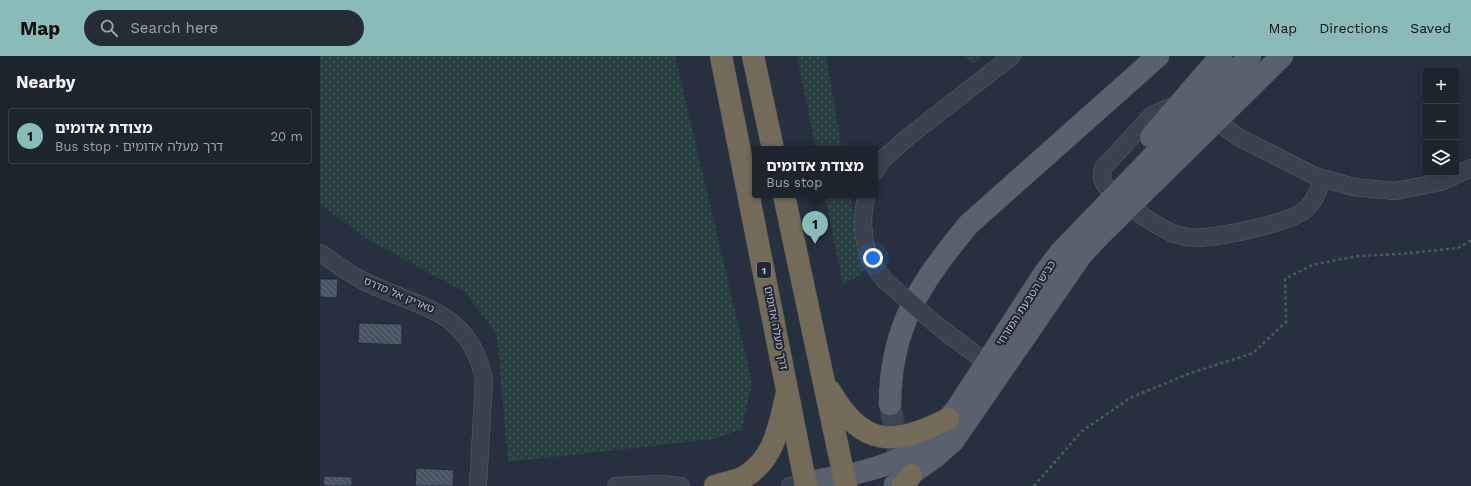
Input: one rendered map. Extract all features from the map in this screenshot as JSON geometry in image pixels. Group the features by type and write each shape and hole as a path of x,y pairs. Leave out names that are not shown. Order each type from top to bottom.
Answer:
{"highway":[{"name":"דרך מעלה אדומים","path":"721,56 788,388 801,485"},
{"path":"753,56 772,146"},
{"path":"785,198 825,382 850,477"},
{"path":"825,382 846,414 855,424 867,433 892,438 907,436 923,432 948,419"},
{"path":"715,486 741,481 764,460 776,440 788,388"}],"main road":[{"path":"890,404 890,378 898,340 907,314 946,252 969,224 1158,56"},
{"path":"1188,102 1221,56"},
{"path":"1116,195 1155,133 1188,102 1250,56"},
{"name":"כביש הטבעת המזרחי","path":"903,482 953,441 1044,274 1057,257 1077,217 1116,195 1215,122 1282,56"},
{"name":"כביש הטבעת המזרחי","path":"801,485 850,477 894,462 928,439 994,368 1078,260 1100,235 1116,195"}],"street":[{"path":"878,167 882,160 908,136 1012,56"},
{"path":"1188,102 1238,137 1315,176 1353,187 1395,191 1441,182 1471,168"},
{"path":"1116,195 1171,233 1201,239 1296,217 1314,201 1323,179"},
{"path":"866,198 864,205 864,233 870,259 884,280 938,326 994,368"},
{"name":"טאריק אל מדרס","path":"320,253 358,279 438,312 462,331 481,364 484,380 478,486"},
{"path":"616,486 681,486"}],"path":[{"path":"1034,486 1081,432 1130,398 1188,374 1253,353 1286,322 1285,280 1312,265 1358,256 1399,254 1458,248 1471,240"}],"green space":[{"path":"320,56 675,56 752,383 742,429 714,439 508,462 497,335 465,292 370,241 320,204"},
{"path":"797,56 826,56 841,146 815,146"},
{"path":"963,56 982,56 972,63"},
{"path":"826,198 850,198 863,273 843,285"}],"building":[{"path":"320,279 338,279 337,298 320,297"},
{"path":"359,323 402,324 402,345 358,343"},
{"path":"416,468 454,470 453,486 415,486"},
{"path":"324,476 352,477 352,486 323,486"}],"tunnel":[{"path":"890,404 899,456"}],"place":[{"name":"מצודת אדומים","path":"815,244"}]}
